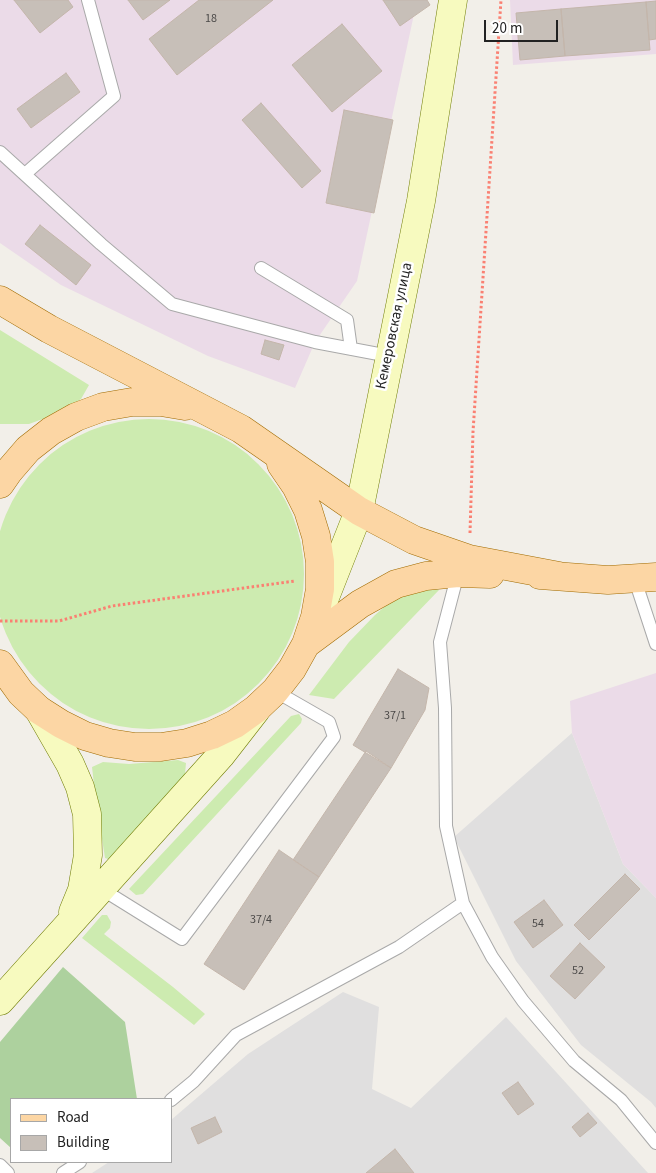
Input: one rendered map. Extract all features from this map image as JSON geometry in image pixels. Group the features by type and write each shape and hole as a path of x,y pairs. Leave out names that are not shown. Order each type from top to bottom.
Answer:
{"main road":[{"name":"Кемеровская улица","path":"306,644 359,511 421,201 453,0"},
{"path":"0,300 49,329 241,429 359,511 463,566"},
{"path":"0,484 9,470 28,449 51,431 76,417 103,407 132,402 161,402 190,407 217,416"},
{"path":"0,1001 222,755 292,669 306,644 315,617 320,589 319,553 316,536 308,510 296,486 281,464 262,445"},
{"path":"306,644 360,604 396,584 463,566 608,580 645,578"},
{"path":"0,664 21,693 39,710 84,736 109,743 161,747 187,743 212,735 235,724 266,700"},
{"path":"39,710 70,764 80,787 87,814 88,855 82,890 68,924"}],"lane":[{"path":"24,174 114,96 88,0"},
{"path":"0,152 101,244 172,304 315,342 389,356"},
{"path":"261,268 347,320 351,349"},
{"path":"463,566 440,642 444,708 446,826 463,903 492,957 523,1001 574,1061 621,1100 656,1143"},
{"path":"645,578 656,644"},
{"path":"100,888 182,938 334,737 329,722 266,700"},
{"path":"172,1099 194,1080 236,1035 399,947 463,903"},
{"path":"63,1173 78,1163"},
{"path":"0,1165 8,1173"}],"path":[{"path":"463,566 501,0"},
{"path":"0,621 59,621 112,606 293,581 320,589"}],"shaded area":[{"path":"0,0 417,0 357,281 315,342 295,388 208,356 61,285 0,243"},
{"path":"510,0 656,0 656,54 513,65"},
{"path":"656,673 656,898 623,864 572,733 570,701"},
{"path":"572,733 623,864 656,898 656,1108 581,1045 516,961 454,837"},
{"path":"343,992 379,1007 372,1089 411,1108 506,1017 648,1173 92,1173 107,1163 172,1163 172,1119 248,1054"}],"green space":[{"path":"0,330 89,385 81,399 62,412 29,424 0,424"},
{"path":"149,419 179,422 208,431 235,445 259,464 286,501 297,529 304,574 301,604 292,633 278,660 259,684 235,703 208,717 179,726 149,729 119,726 90,717 63,703 39,684 20,660 12,647 -1,612 -1,536 12,501 20,488 39,464 63,445 90,431 119,422"},
{"path":"430,587 439,590 334,699 309,695 349,642 375,615 390,602 406,593"},
{"path":"299,714 302,719 301,723 143,894 136,895 129,889 291,716"},
{"path":"178,760 186,763 185,774 178,785 111,860 105,858 92,767 103,762 129,764"},
{"path":"102,915 107,915 111,922 110,928 104,934 205,1014 194,1025 82,938"},
{"path":"63,967 125,1022 137,1098 10,1098 10,1147 0,1138 0,1042"}],"building":[{"path":"14,0 68,0 73,7 40,33"},
{"path":"128,0 170,0 143,20"},
{"path":"199,0 273,0 177,75 149,39"},
{"path":"383,0 427,0 430,5 400,26"},
{"path":"656,1 656,39 649,40 646,2"},
{"path":"646,2 650,50 565,56 561,9"},
{"path":"561,9 565,56 520,60 516,13"},
{"path":"342,24 382,71 332,112 292,65"},
{"path":"66,73 80,92 31,128 17,109"},
{"path":"261,103 321,171 302,188 242,120"},
{"path":"344,110 393,120 374,213 326,203"},
{"path":"40,225 91,265 76,285 25,244"},
{"path":"265,340 284,345 279,360 261,354"},
{"path":"398,669 429,688 425,710 391,768 353,745"},
{"path":"366,751 391,768 319,877 293,860"},
{"path":"279,850 319,877 244,990 204,964"},
{"path":"625,874 640,889 589,940 574,925"},
{"path":"544,900 563,925 533,948 514,922"},
{"path":"580,943 605,967 575,999 550,976"},
{"path":"518,1082 534,1104 518,1115 502,1093"},
{"path":"588,1113 597,1123 580,1137 572,1127"},
{"path":"215,1117 222,1132 198,1144 191,1128"},
{"path":"395,1149 414,1173 366,1173"}]}
